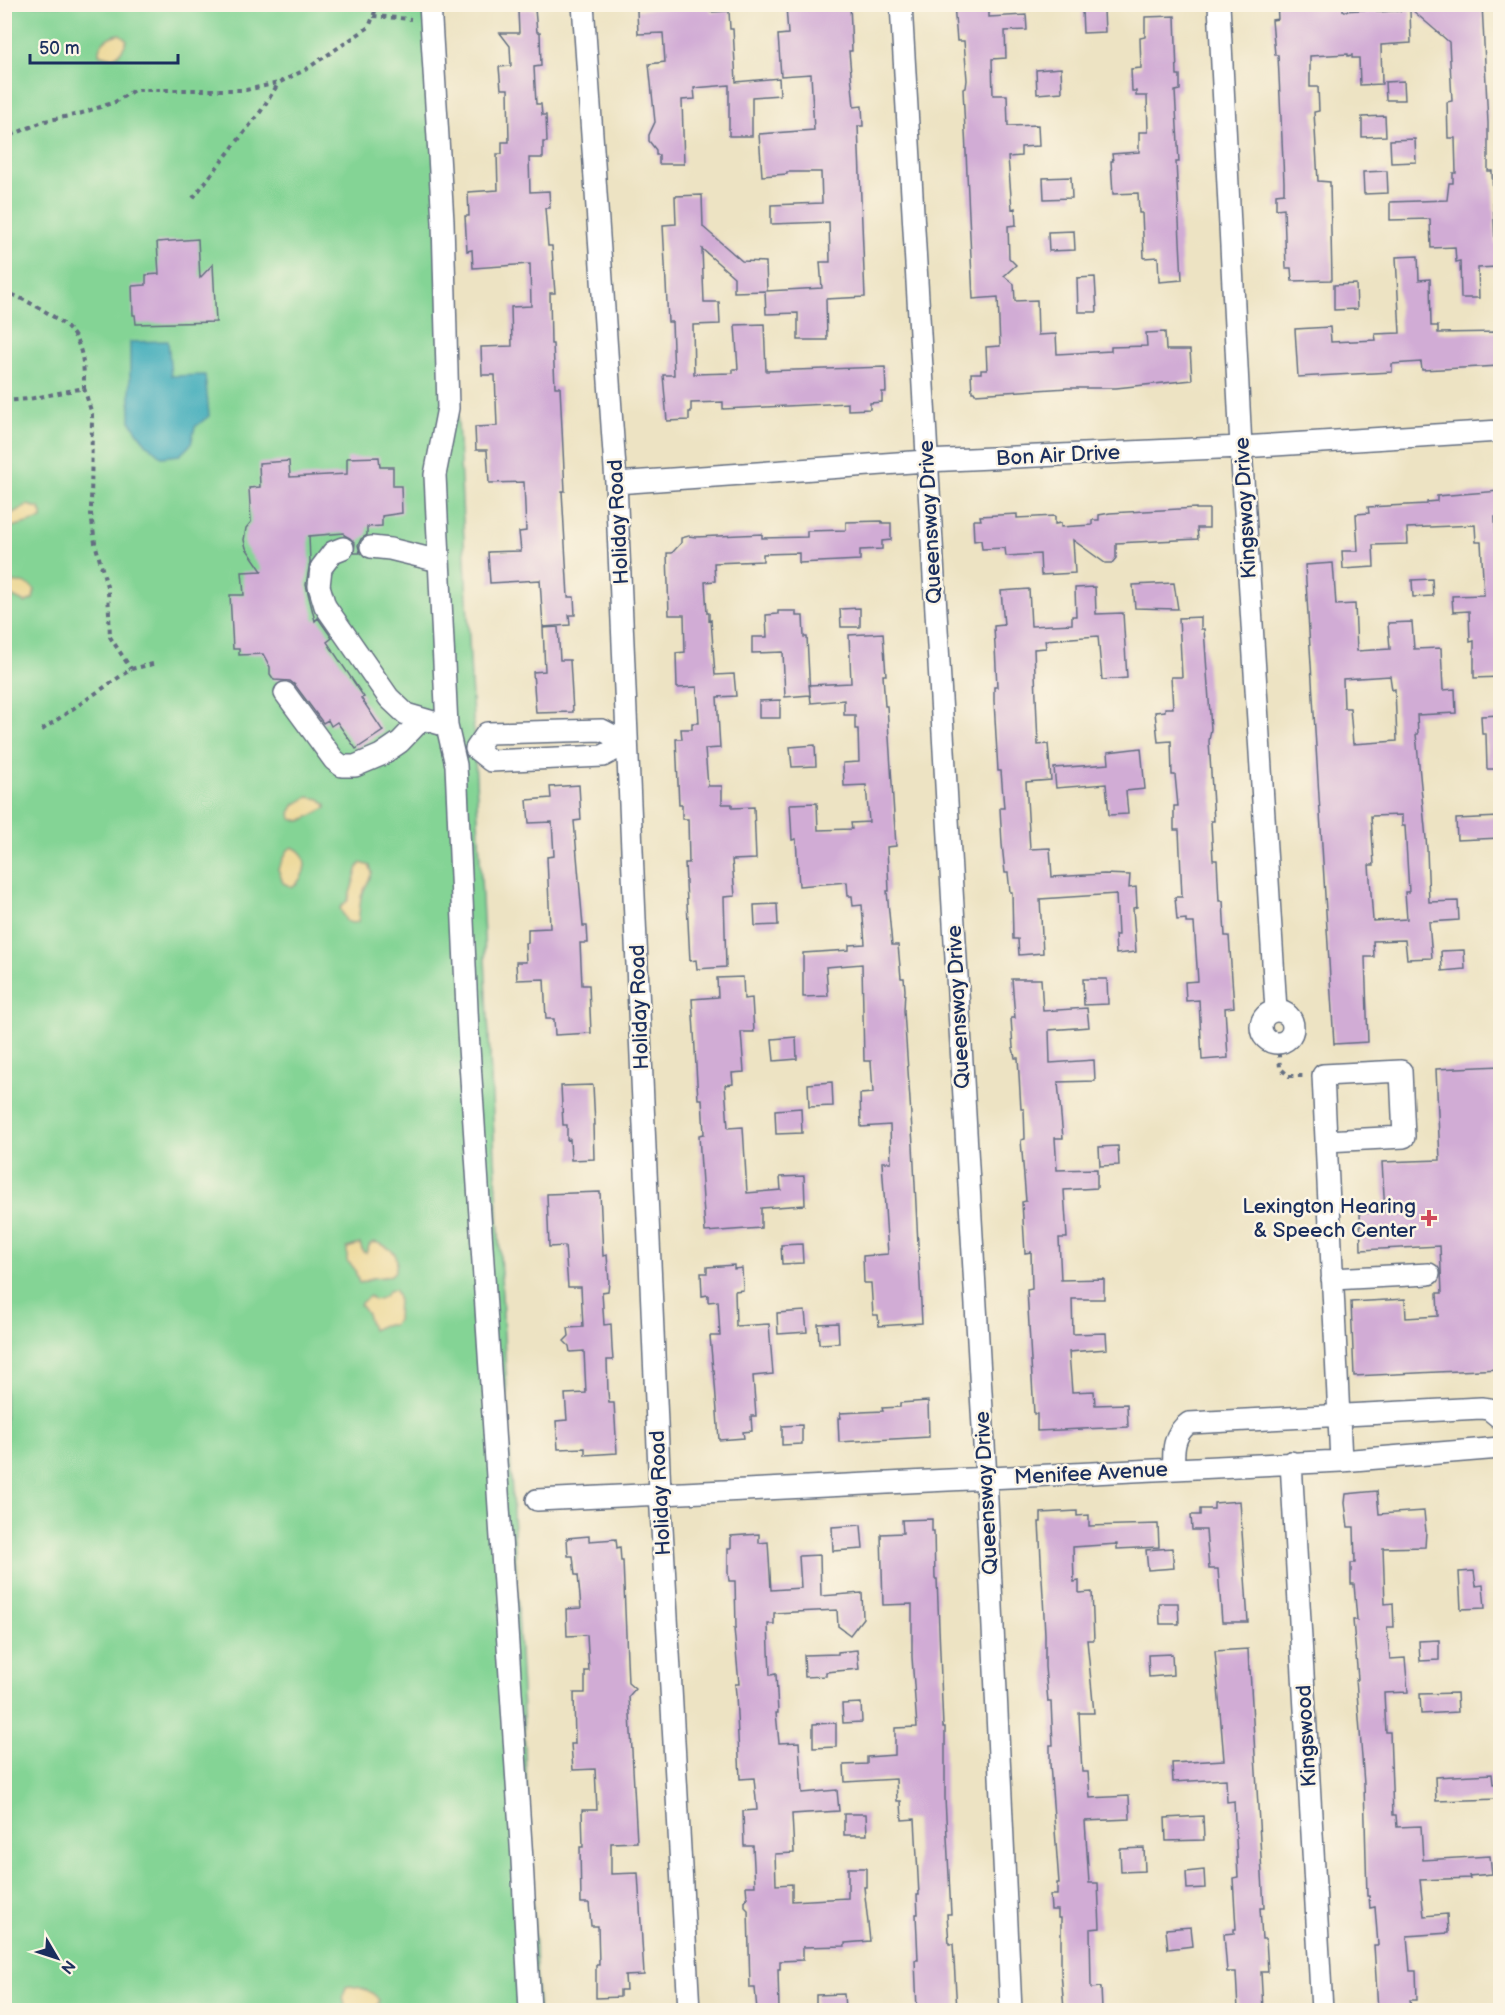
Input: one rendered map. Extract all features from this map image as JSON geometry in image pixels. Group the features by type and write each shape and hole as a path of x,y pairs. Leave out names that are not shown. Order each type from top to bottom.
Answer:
{"street":[{"name":"Holiday Road","path":"583,4 616,483 660,1492 689,2010"},
{"name":"Queensway Drive","path":"901,4 986,1479 1011,2010"},
{"name":"Kingsway Drive","path":"1219,4 1241,447 1276,1011 1282,1011 1290,1017 1294,1026 1291,1036 1278,1044"},
{"path":"430,12 443,222 448,408 435,475 447,726 456,765 468,1032 530,2010"},
{"name":"Bon Air Drive","path":"616,483 926,461 1241,447 1500,431"},
{"path":"371,547 390,549 439,561"},
{"path":"342,548 333,552 321,568 319,586 326,606 389,698 406,714 447,726"},
{"path":"285,693 334,760 342,766 355,766 381,755 400,742 422,719"},
{"path":"452,749 476,749 487,733 602,729 627,743"},
{"path":"1326,1141 1404,1137 1401,1071 1323,1075 1332,1279 1341,1461"},
{"path":"1332,1279 1429,1274"},
{"path":"1174,1468 1173,1446 1182,1428 1189,1424 1481,1408 1489,1409 1500,1418"},
{"name":"Menifee Avenue","path":"537,1500 660,1492 986,1479 1341,1461 1500,1448"},
{"name":"Kingswood","path":"1291,1462 1322,2010"}],"path":[{"path":"4,140 45,121 79,114 115,102 134,90 246,90 278,83 305,70 369,27 376,4"},
{"path":"373,16 430,12"},
{"path":"193,198 261,111 278,83"},
{"path":"4,291 57,319 77,339 84,364 84,388 92,414 91,514 95,543 108,590 110,637 131,669"},
{"path":"4,401 29,399 84,388"},
{"path":"42,730 131,669 157,663"},
{"path":"1278,1044 1280,1068 1289,1076 1323,1075"}],"green space":[{"path":"5,5 437,5 538,2010 5,2010"}],"sand":[{"path":"120,34 127,40 117,55 109,57 99,54 100,46 105,40"},
{"path":"27,505 39,508 42,519 12,527 5,533 5,515"},
{"path":"4,581 24,583 31,587 35,590 33,599 25,603 11,596 5,597"},
{"path":"308,797 320,799 326,808 301,821 291,819 290,813 295,804"},
{"path":"292,847 302,855 305,866 301,878 292,887 283,883 278,869"},
{"path":"361,863 370,866 372,873 361,897 358,922 352,923 346,921 340,908 348,900"},
{"path":"374,1242 387,1247 394,1253 397,1262 396,1269 389,1276 372,1278 359,1283 354,1268 347,1261 347,1248 360,1244 363,1252 366,1253 370,1244"},
{"path":"395,1290 398,1298 397,1321 393,1325 383,1325 372,1330 367,1314 360,1305 370,1296 376,1300 385,1296 388,1291"},
{"path":"346,1987 371,1992 379,2001 376,2009 347,2010 344,1996"}],"water":[{"path":"168,341 171,376 205,375 209,416 195,427 191,444 180,455 162,457 146,444 130,421 130,342"}],"building":[{"path":"850,4 852,51 849,51 854,107 862,106 863,126 858,126 865,297 826,299 827,340 798,340 798,313 766,314 765,291 734,292 734,277 702,249 704,302 719,302 720,324 693,325 694,374 733,373 733,369 738,369 735,325 764,324 766,371 885,367 886,392 882,392 882,402 870,403 870,409 848,410 848,403 723,409 723,402 691,403 689,420 667,421 663,375 674,375 672,322 668,322 663,225 676,224 675,196 702,195 703,227 742,261 766,262 767,291 822,288 820,262 830,262 829,222 771,224 771,205 822,203 821,172 787,172 787,174 762,176 759,134 814,130 811,74 781,76 778,35 788,34 786,6"},
{"path":"954,4 989,4 989,17 1026,15 1027,30 1005,31 1006,58 992,59 993,95 1007,95 1008,126 1038,125 1039,146 1021,147 1021,156 1008,157 1012,209 1015,208 1016,225 1008,226 1009,258 1016,265 1004,276 1014,284 1015,301 1037,300 1038,335 1056,334 1057,354 1111,351 1111,347 1147,346 1146,333 1165,332 1166,350 1190,350 1192,380 1116,388 1068,388 975,394 972,392 971,373 981,373 981,370 987,370 986,347 1000,346 998,297 973,299 963,89 966,88 967,80 964,41 957,41"},
{"path":"1277,4 1343,4 1343,11 1410,10 1411,43 1381,45 1382,84 1360,85 1359,58 1352,58 1352,55 1310,56 1310,87 1318,87 1319,111 1314,112 1318,181 1330,182 1332,280 1292,281 1291,268 1286,268 1284,208 1276,209 1276,194 1284,193 1278,55 1275,55 1272,20 1278,19"},
{"path":"1428,4 1482,4 1488,171 1492,171 1495,243 1498,252 1495,256 1496,267 1478,268 1479,298 1461,298 1460,261 1456,262 1455,247 1431,248 1430,219 1390,220 1390,202 1447,200 1449,183 1453,183 1453,173 1456,173 1455,138 1448,138 1447,102 1452,101 1449,42 1412,10 1428,9"},
{"path":"710,6 711,12 729,11 730,29 733,29 736,82 779,78 780,95 752,97 752,136 729,136 729,85 694,88 695,99 682,100 684,164 659,164 659,155 656,155 656,150 649,141 649,135 655,122 649,64 665,62 663,33 638,34 637,10"},
{"path":"535,9 537,32 540,32 541,66 534,67 536,104 541,104 542,115 546,115 547,142 543,142 543,158 529,158 530,192 549,191 550,208 545,208 548,246 552,246 555,293 550,293 551,344 553,344 555,387 560,387 565,491 562,491 568,597 574,597 575,615 569,615 570,625 543,627 540,580 490,583 488,552 521,551 519,532 526,531 524,482 489,483 487,450 476,450 475,427 497,426 495,375 482,375 481,347 512,346 511,307 531,306 530,264 473,268 472,250 467,251 465,216 469,216 468,192 498,190 497,154 502,154 502,142 509,142 508,89 501,89 499,67 511,66 510,46 500,33 519,33 518,10"},
{"path":"1082,10 1104,10 1105,32 1083,33"},
{"path":"1175,16 1177,75 1180,75 1180,90 1175,91 1182,280 1159,282 1158,257 1144,258 1142,213 1139,213 1138,193 1113,194 1111,161 1113,161 1112,154 1139,152 1139,132 1148,132 1147,96 1136,96 1136,91 1132,91 1131,69 1141,68 1140,38 1145,37 1145,17"},
{"path":"1061,68 1062,92 1037,94 1036,70"},
{"path":"1404,81 1405,100 1386,100 1385,82"},
{"path":"1385,116 1386,136 1362,137 1362,117"},
{"path":"1415,139 1416,162 1391,163 1390,140"},
{"path":"1387,171 1388,193 1364,194 1363,172"},
{"path":"1071,177 1072,198 1044,199 1043,178"},
{"path":"1074,231 1075,250 1049,251 1048,232"},
{"path":"198,239 200,278 213,264 216,322 136,324 135,315 133,315 132,286 146,285 146,275 159,274 157,242"},
{"path":"1418,256 1419,280 1430,279 1431,326 1438,326 1438,333 1500,332 1500,366 1422,370 1421,362 1392,364 1392,372 1298,377 1295,329 1330,327 1331,342 1376,340 1375,334 1400,333 1396,257"},
{"path":"1095,277 1097,312 1078,312 1077,278"},
{"path":"1356,284 1357,309 1334,310 1334,285"},
{"path":"379,457 380,467 393,467 393,486 401,486 402,513 382,516 382,526 367,527 367,535 358,545 360,553 354,553 355,543 344,533 309,536 310,562 306,585 315,621 318,618 332,638 327,642 364,697 361,698 383,731 356,749 337,722 331,726 328,720 323,723 295,685 290,681 274,680 263,654 239,655 239,649 233,649 230,595 244,595 242,572 262,571 246,548 244,540 246,528 251,522 249,488 260,487 259,463 289,461 290,477 347,474 347,458"},
{"path":"1500,491 1500,517 1495,517 1497,563 1500,562 1500,677 1474,678 1474,641 1470,642 1469,611 1453,612 1452,596 1484,595 1481,542 1476,542 1475,525 1407,528 1408,544 1373,545 1374,567 1343,569 1342,551 1358,551 1356,514 1369,513 1368,507 1427,504 1427,502 1437,501 1437,496"},
{"path":"1209,509 1209,528 1197,528 1198,539 1116,543 1116,558 1112,563 1105,563 1073,540 1075,573 1041,575 1040,554 1006,556 1005,548 982,549 981,540 974,541 973,520 981,520 980,516 1017,514 1017,518 1055,516 1055,524 1061,523 1061,527 1092,525 1092,520 1099,520 1099,515 1110,513"},
{"path":"882,521 882,523 891,523 891,540 882,541 882,549 860,550 860,560 799,563 799,553 763,554 763,561 714,563 715,581 705,582 707,613 709,613 709,621 711,620 715,675 734,674 736,696 717,697 720,748 705,749 708,786 722,786 722,804 732,804 732,808 754,807 756,859 732,860 735,896 724,897 726,967 697,969 696,960 690,961 685,863 689,863 688,819 682,819 682,805 679,805 676,739 682,739 681,729 692,729 692,723 699,723 697,687 677,688 676,653 685,652 684,615 669,615 667,553 672,553 681,543 681,538 689,536 762,534 762,538 807,537 807,531 846,530 846,522"},
{"path":"1333,563 1336,605 1355,604 1357,651 1390,649 1388,623 1412,622 1414,649 1441,648 1443,690 1455,689 1456,713 1417,715 1418,734 1416,734 1427,849 1429,902 1458,901 1459,920 1429,922 1432,958 1407,959 1405,940 1373,941 1374,957 1365,957 1368,1042 1334,1044 1305,565","holes":["1390,676 1392,690 1395,689 1397,741 1353,744 1350,708 1344,708 1343,679","1402,815 1402,826 1405,826 1409,892 1405,892 1407,919 1373,921 1369,865 1374,865 1371,816"]},
{"path":"1432,579 1433,596 1413,597 1412,580"},
{"path":"1174,583 1178,609 1135,608 1133,585"},
{"path":"1095,587 1096,614 1123,613 1127,678 1102,680 1098,636 1045,640 1046,648 1034,649 1038,745 1048,744 1051,780 1026,782 1030,849 1050,848 1052,877 1130,875 1129,888 1136,887 1137,907 1133,908 1136,952 1116,954 1115,935 1118,935 1116,894 1040,899 1043,953 1019,955 1018,939 1013,939 1012,892 1010,892 1008,873 1005,873 1002,844 1000,808 1004,808 1001,771 998,771 994,701 994,687 997,687 994,626 1004,625 1001,591 1029,589 1031,626 1072,624 1072,616 1076,616 1075,588"},
{"path":"860,608 860,627 841,627 840,609"},
{"path":"778,611 796,611 796,616 803,616 804,637 807,637 810,695 785,697 783,652 752,653 752,637 767,637 766,615 778,614"},
{"path":"1201,617 1201,629 1204,629 1211,729 1209,741 1214,821 1211,821 1213,860 1217,860 1219,901 1223,901 1225,936 1229,936 1234,1007 1225,1008 1228,1058 1202,1060 1199,1000 1186,1001 1185,982 1198,981 1194,923 1186,923 1186,919 1177,920 1175,897 1182,897 1179,830 1174,830 1174,806 1178,806 1175,775 1172,775 1171,741 1158,742 1155,712 1173,708 1171,677 1182,677 1179,618"},
{"path":"558,627 560,660 570,660 573,712 536,713 533,672 545,671 543,628"},
{"path":"883,633 886,675 883,675 896,846 887,847 889,891 887,891 892,945 898,945 901,978 904,978 905,990 904,1011 922,1323 879,1326 878,1315 873,1315 871,1283 864,1283 863,1256 888,1254 882,1162 891,1162 890,1125 861,1127 860,1094 873,1093 871,1061 864,1061 862,964 826,967 828,996 803,997 803,953 849,950 849,945 865,944 862,905 853,906 852,896 848,896 847,882 799,886 796,839 792,840 790,804 817,803 818,830 852,829 851,823 869,822 866,785 844,786 843,763 859,762 858,729 855,729 855,715 844,715 844,700 811,703 809,685 851,683 849,635"},
{"path":"780,700 780,718 759,718 759,701"},
{"path":"1500,715 1500,769 1487,769 1486,734 1482,734 1481,716"},
{"path":"815,745 816,766 792,767 790,747"},
{"path":"1141,748 1145,789 1126,791 1128,814 1109,815 1106,784 1056,788 1054,768 1109,764 1108,752"},
{"path":"579,785 581,820 574,821 583,926 587,926 588,943 580,943 582,985 589,985 591,1033 555,1035 554,1019 546,1019 544,979 517,980 516,962 526,962 525,943 528,943 528,929 550,928 547,857 554,856 552,822 529,823 527,800 551,798 550,787"},
{"path":"1500,817 1500,838 1457,840 1456,819"},
{"path":"777,904 778,925 755,926 754,905"},
{"path":"1464,950 1465,969 1442,971 1441,951"},
{"path":"743,977 744,999 752,998 754,1032 741,1032 744,1072 732,1073 733,1084 725,1085 728,1128 743,1127 747,1193 781,1190 780,1177 804,1176 805,1205 761,1208 761,1228 705,1232 699,1135 704,1134 702,1099 698,1099 692,999 718,997 717,978"},
{"path":"1012,979 1041,979 1043,1011 1087,1008 1089,1027 1049,1030 1050,1063 1094,1060 1095,1081 1058,1082 1063,1138 1055,1138 1057,1170 1097,1169 1097,1188 1064,1190 1067,1238 1059,1238 1061,1280 1104,1279 1104,1299 1072,1299 1073,1334 1106,1333 1107,1349 1069,1352 1072,1392 1094,1391 1095,1405 1127,1404 1128,1427 1037,1431 1027,1290 1032,1289 1031,1252 1025,1253 1022,1202 1026,1201 1021,1140 1025,1139 1024,1109 1021,1109 1018,1058 1015,1058 1013,1048 1011,1018 1015,1018"},
{"path":"1083,979 1107,979 1108,1004 1084,1005"},
{"path":"796,1037 797,1059 774,1061 772,1039"},
{"name":"Lexington Hearing & Speech Center","path":"1500,1066 1500,1165 1496,1165 1500,1250 1500,1369 1354,1376 1351,1302 1405,1299 1406,1318 1438,1316 1437,1293 1442,1293 1440,1246 1361,1250 1360,1213 1385,1212 1382,1162 1440,1160 1436,1069"},
{"path":"832,1082 833,1106 809,1107 808,1084"},
{"path":"593,1085 594,1159 571,1160 567,1125 563,1125 561,1086"},
{"path":"801,1108 802,1133 776,1134 775,1110"},
{"path":"1118,1146 1119,1165 1100,1166 1099,1147"},
{"path":"600,1192 603,1256 607,1255 609,1282 608,1291 602,1292 604,1325 611,1324 613,1360 607,1360 608,1392 609,1403 614,1403 617,1453 585,1455 585,1448 558,1449 556,1421 567,1420 565,1394 586,1393 584,1351 570,1352 569,1346 564,1341 569,1336 568,1328 583,1327 581,1287 568,1287 565,1246 549,1247 547,1194"},
{"path":"802,1244 803,1263 782,1264 781,1245"},
{"path":"734,1265 734,1269 742,1268 743,1290 735,1291 736,1326 769,1324 773,1374 753,1376 756,1416 751,1416 752,1431 743,1432 744,1438 719,1440 710,1336 720,1336 718,1301 708,1302 708,1295 702,1296 701,1273 707,1273 707,1267"},
{"path":"805,1311 807,1332 778,1334 777,1313"},
{"path":"838,1323 839,1343 819,1344 818,1324"},
{"path":"928,1401 929,1437 839,1442 838,1418 841,1418 840,1413 883,1411 882,1408 900,1407 900,1403"},
{"path":"802,1425 802,1444 782,1445 782,1426"},
{"path":"1377,1491 1379,1514 1424,1511 1426,1532 1425,1547 1383,1548 1385,1604 1393,1603 1394,1627 1387,1627 1390,1659 1405,1658 1408,1692 1384,1693 1386,1732 1390,1732 1393,1815 1396,1815 1397,1827 1421,1826 1423,1860 1490,1856 1492,1874 1469,1876 1470,1878 1420,1880 1424,1916 1447,1914 1448,1933 1407,1936 1410,1971 1416,1971 1417,2000 1410,2000 1411,2010 1378,2010 1374,1945 1378,1945 1375,1907 1370,1908 1369,1896 1367,1896 1364,1784 1353,1620 1357,1620 1354,1584 1351,1584 1351,1563 1355,1563 1354,1527 1348,1527 1345,1503 1346,1494"},
{"path":"1240,1501 1248,1622 1222,1622 1218,1569 1209,1569 1206,1530 1192,1530 1191,1515 1200,1515 1200,1509 1214,1509 1214,1503"},
{"path":"1077,1511 1077,1516 1089,1515 1089,1526 1158,1524 1159,1547 1117,1549 1117,1544 1073,1547 1074,1582 1079,1581 1079,1593 1092,1592 1094,1640 1087,1640 1094,1713 1079,1713 1082,1772 1088,1772 1090,1798 1129,1796 1130,1819 1085,1821 1089,1883 1098,1883 1100,1928 1090,1929 1091,1988 1101,1987 1102,2010 1064,2010 1061,1918 1058,1918 1058,1910 1051,1910 1050,1895 1057,1895 1057,1883 1059,1883 1050,1764 1050,1745 1053,1745 1051,1702 1048,1702 1045,1667 1039,1522 1041,1522 1041,1513"},
{"path":"932,1519 935,1579 937,1579 943,1727 945,1727 945,1798 951,1914 947,1914 949,1944 953,1944 957,2010 917,2010 915,1960 918,1960 916,1914 918,1914 917,1895 919,1895 915,1819 902,1820 901,1801 897,1801 896,1779 845,1782 844,1765 867,1764 867,1757 895,1755 895,1728 917,1727 912,1657 912,1604 883,1605 881,1534 903,1533 902,1520"},
{"path":"861,1525 863,1549 833,1551 832,1527"},
{"path":"759,1534 759,1543 768,1542 771,1590 801,1588 799,1556 820,1555 821,1596 862,1593 863,1618 850,1635 838,1626 837,1610 774,1613 774,1624 768,1624 770,1675 776,1674 779,1743 799,1742 802,1793 837,1790 839,1811 792,1814 794,1853 775,1854 776,1885 792,1884 792,1901 848,1898 848,1868 866,1868 866,1887 864,1887 870,1941 845,1943 845,1946 803,1947 803,1960 780,1961 780,1969 778,1969 779,2010 757,2010 755,1988 750,1988 748,1910 745,1907 745,1901 746,1886 755,1886 753,1846 744,1846 743,1811 757,1810 754,1778 740,1779 735,1684 739,1684 734,1628 736,1628 735,1581 729,1581 728,1572 728,1548 731,1548 731,1536"},
{"path":"589,1536 589,1541 616,1539 617,1548 620,1547 621,1561 623,1561 628,1683 635,1689 629,1696 637,1842 611,1843 611,1874 638,1873 644,1975 625,1976 626,1990 620,1990 620,1997 596,1998 596,1965 599,1965 598,1926 591,1926 589,1903 581,1903 580,1847 583,1847 582,1810 597,1810 595,1769 573,1770 571,1744 575,1744 574,1693 585,1693 585,1671 589,1671 587,1635 567,1636 566,1609 581,1608 578,1575 575,1575 573,1556 568,1556 567,1538"},
{"path":"1172,1548 1174,1568 1148,1570 1146,1550"},
{"path":"1474,1571 1476,1586 1483,1585 1485,1608 1461,1609 1459,1572"},
{"path":"1159,1603 1178,1603 1179,1624 1160,1624"},
{"path":"1439,1640 1439,1660 1420,1661 1419,1641"},
{"path":"1248,1649 1264,1908 1260,1908 1262,1939 1266,1939 1268,1972 1261,1972 1263,2010 1238,2010 1236,1972 1227,1972 1224,1934 1234,1933 1236,1929 1233,1878 1238,1877 1234,1801 1227,1802 1226,1779 1173,1782 1172,1763 1224,1760 1215,1651"},
{"path":"857,1650 859,1669 826,1672 826,1676 805,1677 804,1655 838,1654 838,1652"},
{"path":"1172,1654 1173,1675 1149,1677 1148,1655"},
{"path":"1457,1693 1458,1712 1421,1714 1420,1694"},
{"path":"861,1703 862,1722 843,1723 842,1704"},
{"path":"836,1723 836,1747 813,1748 813,1724"},
{"path":"1492,1774 1493,1784 1500,1783 1500,1799 1436,1801 1435,1777"},
{"path":"844,1814 866,1814 867,1835 844,1835"},
{"path":"1203,1816 1204,1840 1166,1841 1165,1818"},
{"path":"1144,1848 1145,1871 1121,1872 1120,1849"},
{"path":"1204,1870 1205,1888 1187,1889 1186,1872"},
{"path":"1191,1927 1193,1946 1168,1949 1166,1929"},
{"path":"844,1994 845,2010 816,2010 816,1995"}],"place":[{"name":"Lexington Hearing & Speech Center","path":"1429,1218"}]}
